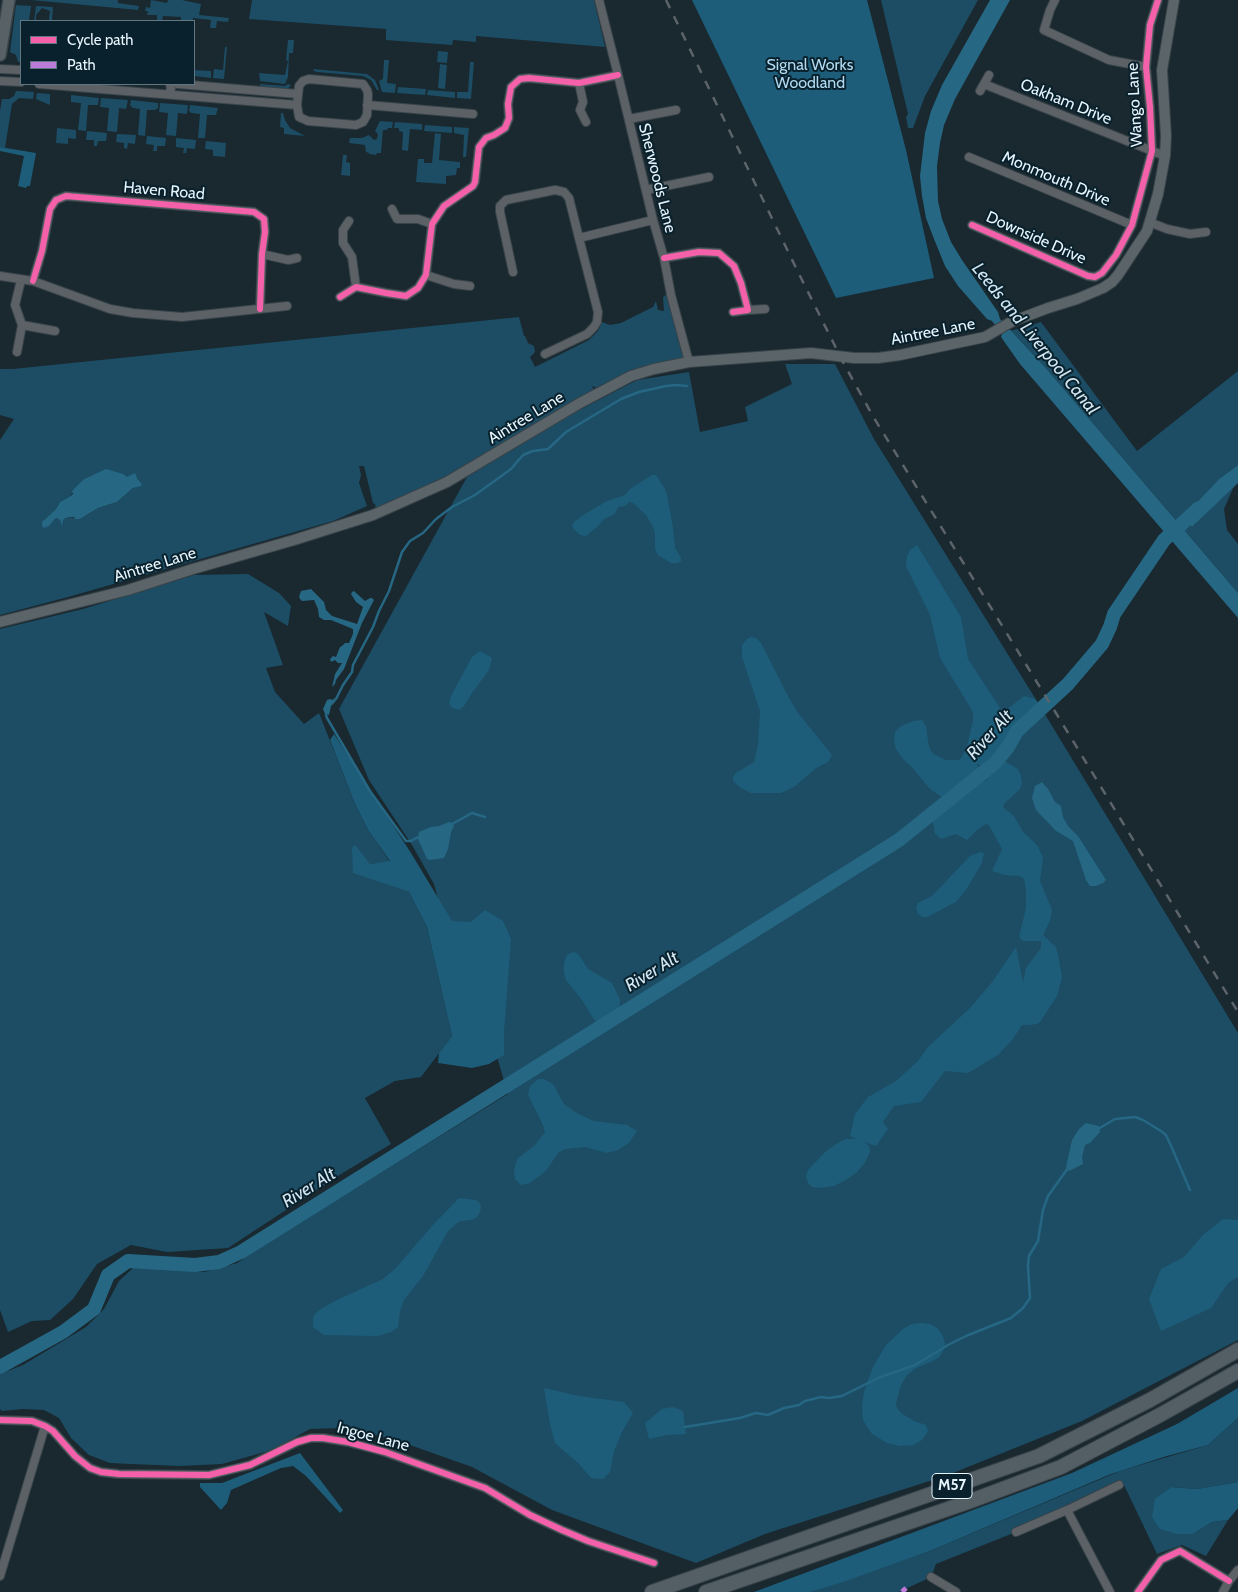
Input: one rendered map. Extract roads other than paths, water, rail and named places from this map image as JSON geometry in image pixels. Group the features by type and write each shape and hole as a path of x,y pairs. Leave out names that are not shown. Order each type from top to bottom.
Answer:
{"highway":[{"name":"M57","path":"652,1592 1039,1456 1150,1400 1238,1350"},
{"name":"M57","path":"706,1592 968,1502 1061,1467 1238,1371"}],"main road":[{"path":"0,55 9,0"},
{"name":"Wango Lane","path":"1077,299 1104,288 1112,282 1147,231 1158,194 1165,156 1166,136 1162,70 1174,0"},
{"name":"Aintree Lane","path":"0,622 128,590 373,515 447,482 580,403 631,376 654,369 689,362 811,354 846,358 878,358 985,337 1008,324 1077,299"}],"street":[{"name":"Sherwoods Lane","path":"599,0 689,362"},
{"path":"1055,0 1044,30 1109,60 1146,67"},
{"name":"Wango Lane","path":"1088,276 1102,273 1116,255 1132,225 1152,151 1146,67 1150,25 1158,0"},
{"path":"0,68 20,70"},
{"path":"340,297 356,287 406,296 418,288 426,275 432,224 444,206 473,186 479,147 486,138 505,128 509,118 508,104 511,87 520,79 579,82 618,75"},
{"name":"Oakham Drive","path":"989,75 982,87 1165,156"},
{"path":"309,79 363,84 368,90 365,119 356,125 302,120 299,117 297,106 298,94 299,86 303,81 309,79"},
{"path":"0,81 20,82"},
{"path":"579,82 583,102 580,110 586,122"},
{"path":"79,85 297,106"},
{"path":"147,85 147,92"},
{"path":"169,94 170,85"},
{"path":"191,85 298,94"},
{"path":"203,97 204,86"},
{"path":"238,100 239,89"},
{"path":"367,105 473,114"},
{"path":"629,120 676,110"},
{"name":"Monmouth Drive","path":"970,158 1132,225"},
{"path":"646,190 709,177"},
{"path":"513,272 500,206 506,200 555,190 564,192 569,198 598,312 597,322 587,334 545,354"},
{"name":"Haven Road","path":"33,281 42,251 50,209 56,200 66,196 254,212 264,219 265,232 262,254 260,309"},
{"path":"392,209 397,219 418,219 432,224"},
{"path":"579,238 653,220"},
{"path":"348,221 344,230 343,243 352,258 356,287"},
{"path":"1149,222 1190,234 1206,232"},
{"name":"Downside Drive","path":"972,225 1088,276"},
{"path":"664,258 699,252 719,253 734,266 742,283 748,310"},
{"path":"262,254 288,260 297,258"},
{"path":"426,275 454,284 470,286"},
{"path":"0,276 33,281 110,309 133,313 182,317 287,306"},
{"path":"18,352 22,325 14,304 21,280"},
{"path":"733,312 765,309"},
{"path":"22,325 55,331"},
{"name":"Ingoe Lane","path":"0,1420 32,1420 54,1431 75,1456 90,1468 119,1474 209,1475 250,1465 297,1442 311,1438 348,1442 385,1452 485,1488 530,1515 562,1530 588,1541 654,1563"},
{"path":"0,1576 45,1426"},
{"path":"1016,1532 1119,1485"},
{"path":"1067,1510 1110,1592"},
{"path":"1138,1592 1161,1560 1180,1551 1229,1581"},
{"path":"1223,1592 1238,1570"},
{"path":"931,1576 956,1592"}],"waterway":[{"path":"334,700 352,672 353,665 389,591 402,552 410,541 423,533 436,519 452,507 475,495 511,469 523,455 533,451 548,449 566,432 621,399 639,392 666,386 687,386"},
{"name":"River Alt","path":"0,1367 63,1332 94,1309 108,1275 128,1261 195,1265 219,1262 241,1252 899,840 995,763 1008,747 1017,731 1068,684 1102,644 1114,614 1164,540 1199,508"},
{"path":"326,715 370,791 406,841 411,841 418,837"},
{"path":"452,824 472,813 485,817"},
{"path":"1098,1129 1115,1119 1135,1117 1161,1131 1166,1135 1190,1190"},
{"path":"685,1427 740,1418 756,1413 768,1415 784,1408 799,1405 805,1401 821,1397 842,1396 878,1378 915,1365 966,1336 1011,1318 1023,1308 1030,1298 1029,1256 1038,1241 1043,1210 1048,1196 1068,1168"}],"railway":[{"path":"666,0 799,274 844,364 874,418 1238,1012"}],"park label":[{"name":"Signal Works Woodland","path":"810,74"}],"water label":[{"name":"Leeds and Liverpool Canal","path":"1035,339"}]}
